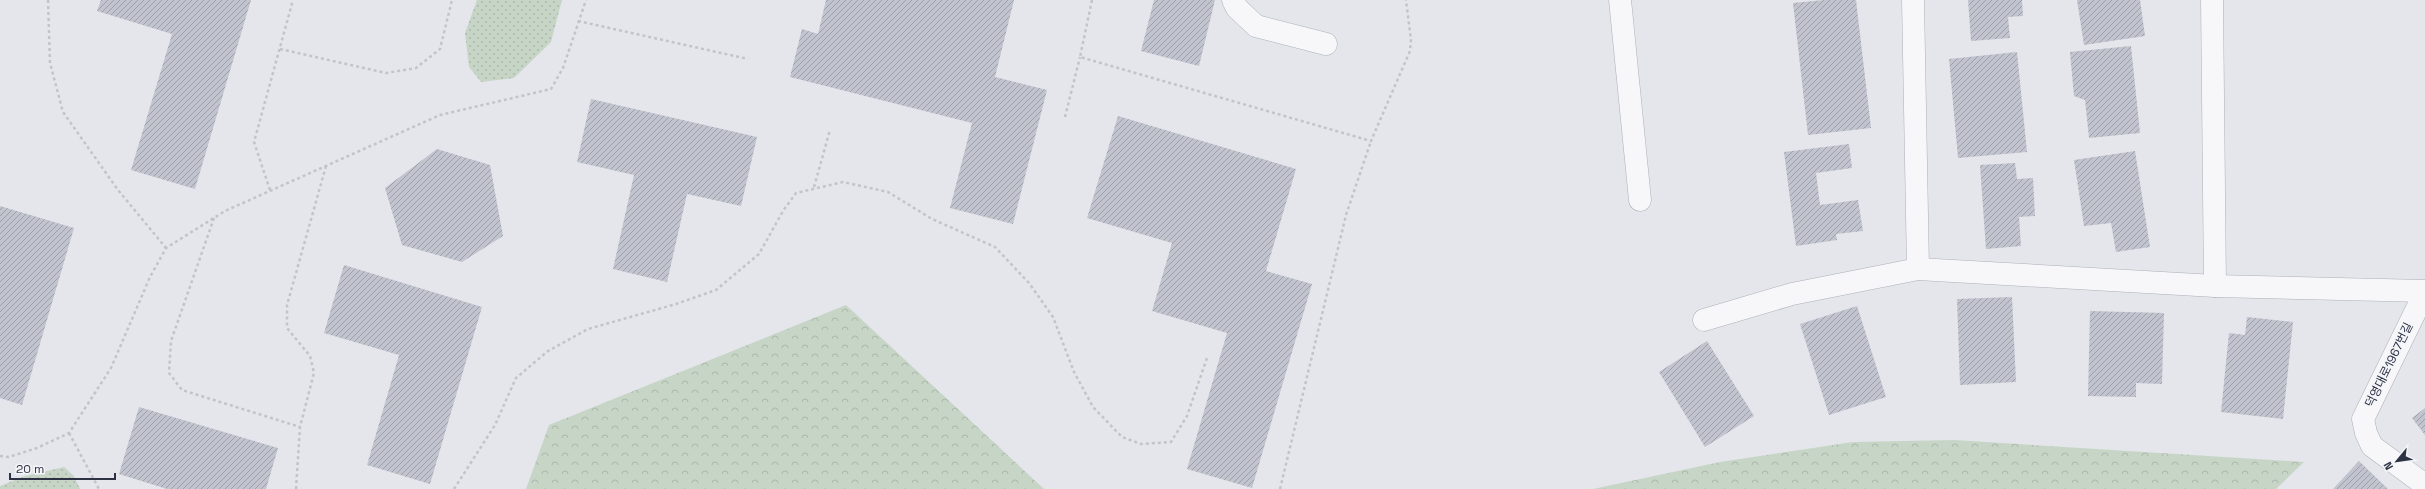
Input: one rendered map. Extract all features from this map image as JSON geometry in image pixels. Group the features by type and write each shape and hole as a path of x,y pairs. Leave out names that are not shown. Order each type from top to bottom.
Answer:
{"street":[{"path":"1233,0 1237,8 1256,26 1326,44"},
{"path":"1620,0 1640,200"},
{"path":"1913,0 1918,269"},
{"path":"2212,0 2215,286"},
{"path":"1704,320 1792,294 1918,269 2215,286 2425,291"},
{"name":"덕영대로1967번길","path":"2425,291 2363,419 2366,433 2372,446 2425,485"}],"path":[{"path":"48,0 50,63 63,112 118,190 166,248"},
{"path":"270,190 254,142 293,0"},
{"path":"280,49 386,73 416,68 440,49 452,0"},
{"path":"0,456 9,457 38,448 69,433 111,368 150,277 166,248 214,218 270,190 440,115 551,89 563,68 586,0"},
{"path":"1065,117 1092,0"},
{"path":"1280,489 1346,215 1371,141 1410,51 1411,40 1406,0"},
{"path":"578,21 748,59"},
{"path":"1080,57 1371,141"},
{"path":"814,187 830,130"},
{"path":"296,489 300,427 314,373 310,356 287,328 287,305 327,165"},
{"path":"454,489 495,425 516,378 548,351 588,329 676,304 716,290 759,254 782,211 796,192 814,187 843,182 888,192 932,219 995,247 1029,283 1053,317 1070,365 1093,406 1122,437 1141,444 1171,442 1187,416 1207,358"},
{"path":"214,218 171,341 169,373 182,390 300,427"},
{"path":"69,433 99,489"}],"green space":[{"path":"477,0 562,0 551,42 514,78 481,82 469,67 465,33"},
{"path":"846,305 1044,489 526,489 549,425"},
{"path":"1954,440 2304,462 2276,489 1593,489 1720,462 1853,442"},
{"path":"64,467 74,476 80,489 0,489 0,486 25,476"}],"building":[{"path":"101,0 251,0 195,189 131,170 172,34 97,11"},
{"path":"826,0 1014,0 995,77 1047,90 1013,224 950,208 972,123 790,77 802,29 818,34"},
{"path":"1154,0 1215,0 1199,66 1141,51"},
{"path":"1824,0 1856,0 1871,128 1808,135 1793,3"},
{"path":"1968,0 2022,0 2023,16 2008,17 2010,38 1971,41"},
{"path":"2077,0 2140,0 2145,36 2084,45"},
{"path":"2131,46 2140,133 2089,138 2085,100 2074,96 2070,52"},
{"path":"2017,52 2027,152 1958,158 1949,59"},
{"path":"591,99 757,137 741,206 687,194 667,282 613,269 634,175 577,162"},
{"path":"1118,116 1296,169 1266,271 1312,284 1252,488 1187,469 1227,333 1152,311 1172,243 1087,218"},
{"path":"1849,144 1852,168 1816,173 1820,205 1858,200 1863,231 1836,234 1837,240 1796,246 1784,152"},
{"path":"437,149 490,165 503,236 462,262 402,245 385,188"},
{"path":"2135,151 2150,247 2116,252 2111,223 2084,226 2074,160"},
{"path":"2015,163 2017,179 2033,178 2035,216 2019,217 2021,246 1986,249 1980,165"},
{"path":"0,206 74,228 22,405 0,398"},
{"path":"344,265 482,307 430,484 367,465 399,355 324,333"},
{"path":"2012,297 2016,382 1960,385 1957,299"},
{"path":"1857,306 1886,397 1829,415 1800,324"},
{"path":"2090,311 2164,313 2162,384 2136,383 2136,397 2088,396"},
{"path":"2247,317 2293,322 2283,419 2221,412 2229,333 2245,335"},
{"path":"1707,341 1754,416 1705,447 1659,372"},
{"path":"139,407 278,448 266,489 167,489 119,474"},
{"path":"2425,408 2425,435 2412,418"},
{"path":"2359,461 2388,489 2333,489"}]}
